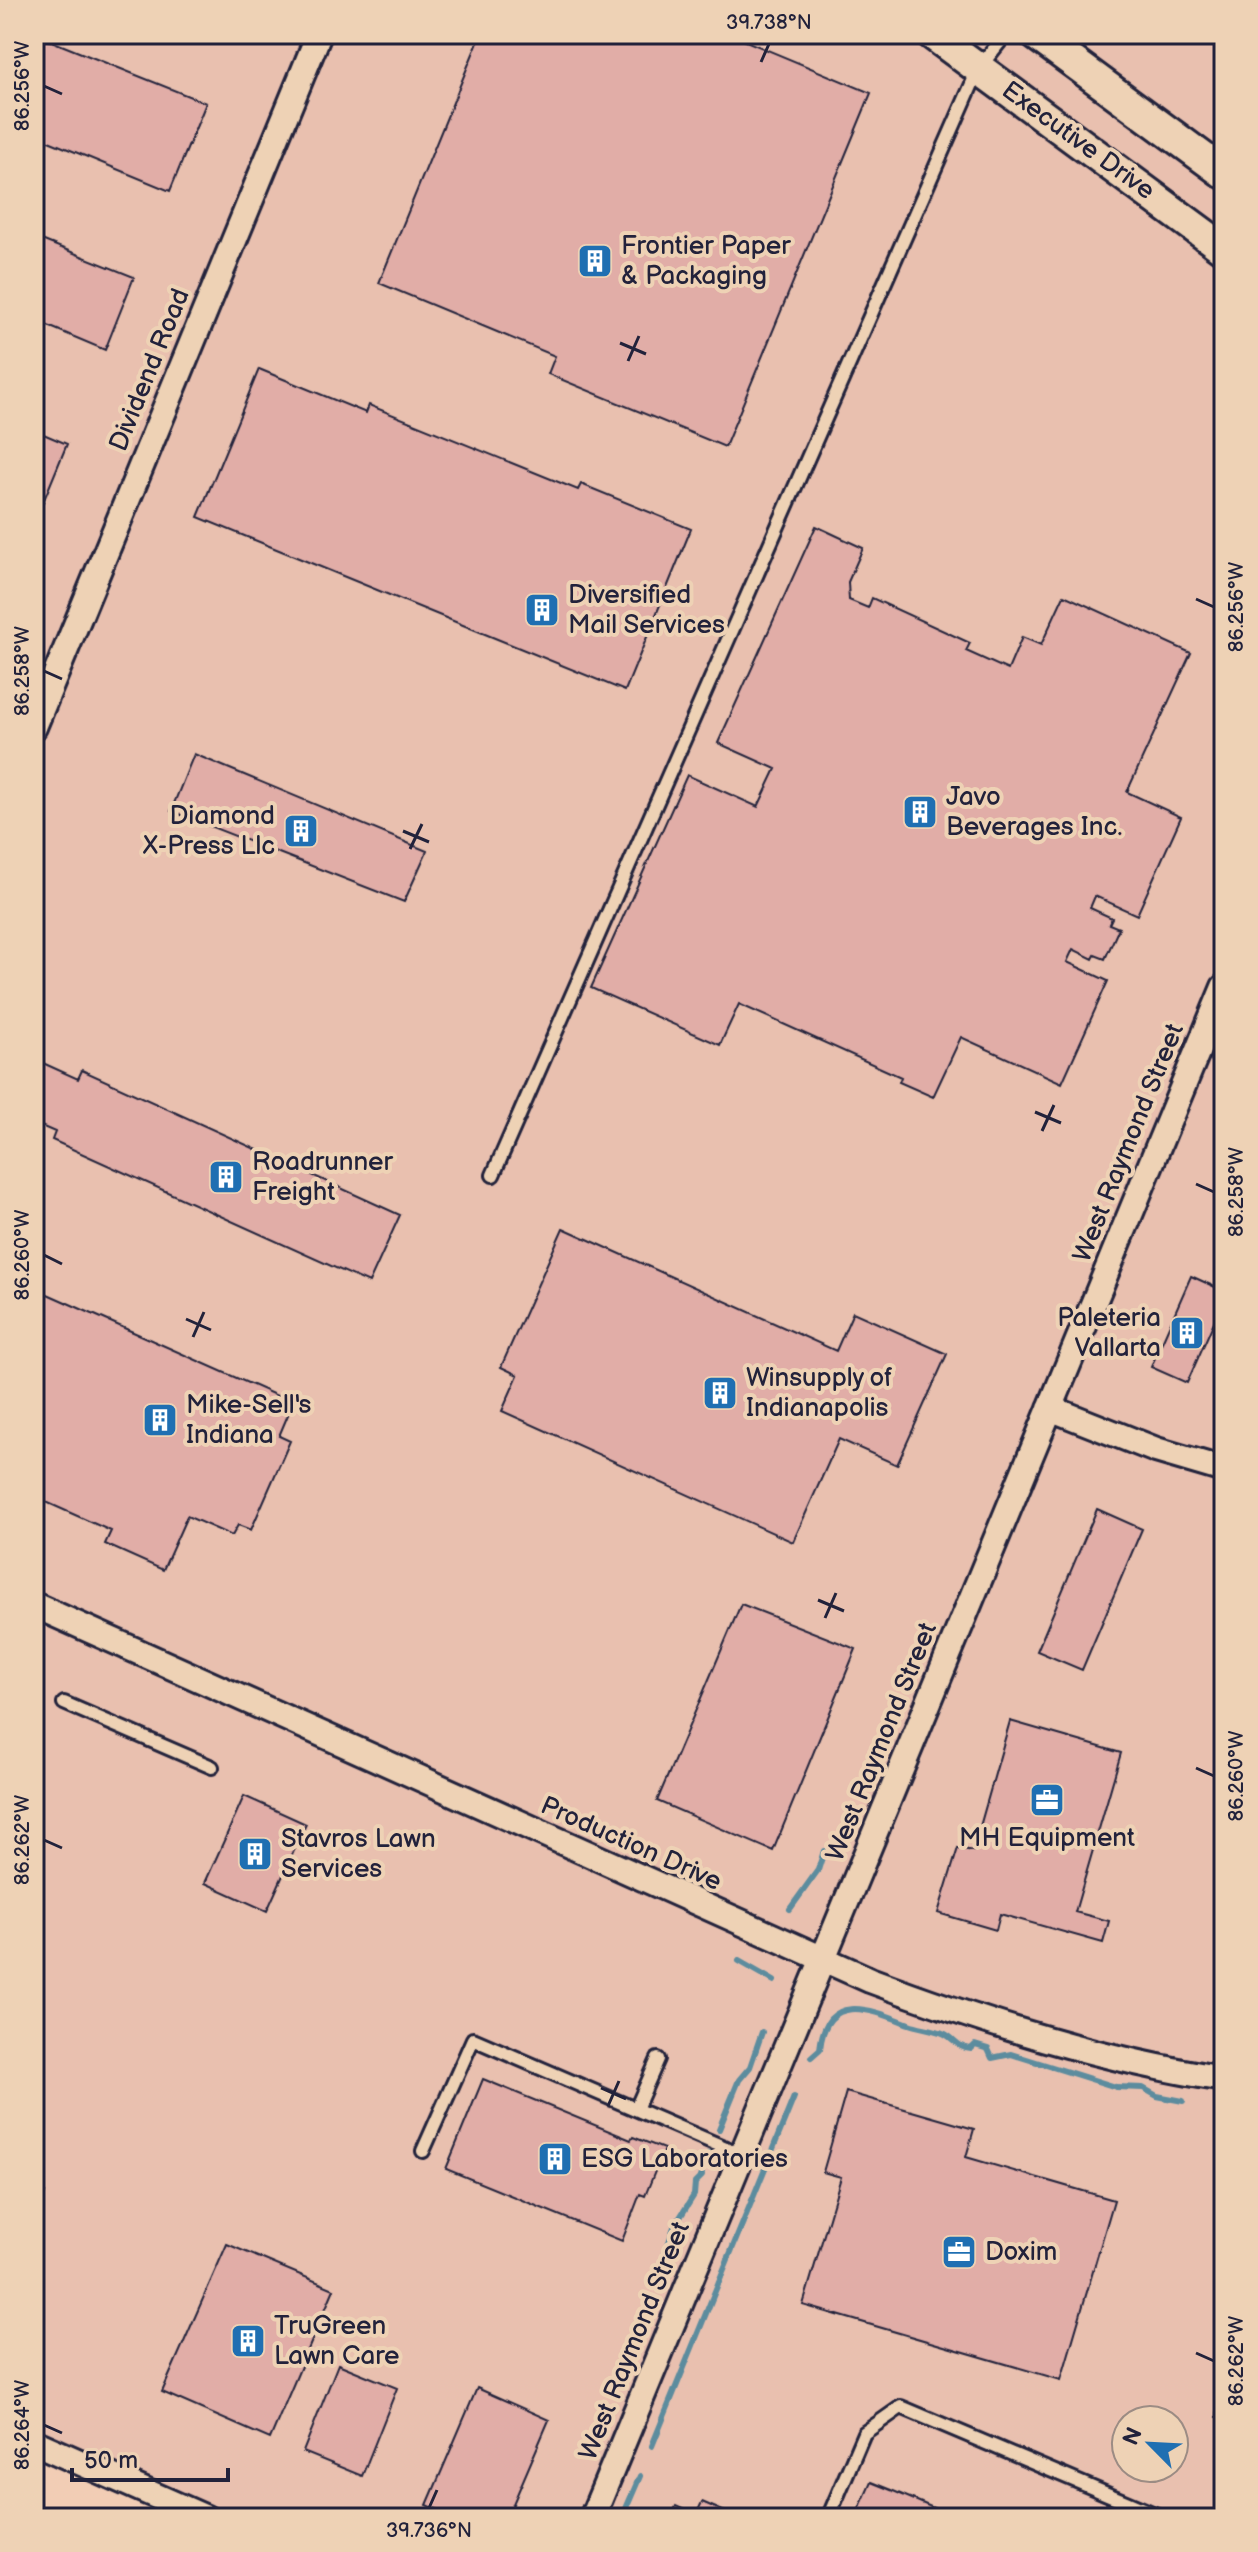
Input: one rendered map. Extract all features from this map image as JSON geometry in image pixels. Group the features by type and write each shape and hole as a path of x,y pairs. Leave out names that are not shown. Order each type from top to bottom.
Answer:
{"street":[{"name":"Dividend Road","path":"34,727 319,34"},
{"name":"Executive Drive","path":"932,34 1224,249"},
{"path":"1035,34 1224,173"},
{"name":"West Raymond Street","path":"592,2518 1050,1408 1216,1030 1224,987"},
{"path":"1050,1408 1136,1442 1224,1470"},
{"name":"Production Drive","path":"34,1605 822,1960 949,2010 1032,2035 1115,2058 1224,2079"},
{"path":"34,2442 206,2518"}],"lane":[{"path":"493,1175 979,68 1006,34"},
{"path":"64,1703 212,1767"},
{"path":"423,2151 473,2039 742,2155"},
{"path":"636,2109 658,2059"},
{"path":"828,2518 864,2433 901,2407 1158,2517"}],"shaded area":[{"path":"34,34 1224,34 1224,2518 174,2518 34,2456"}],"building":[{"path":"34,34 206,103 170,191 34,135"},
{"name":"Frontier Paper & Packaging","path":"481,34 729,34 871,93 725,447 548,374 555,356 379,283"},
{"path":"34,237 134,277 105,350 34,320"},
{"name":"Diversified Mail Services","path":"259,369 366,413 369,405 578,490 581,484 691,529 625,691 198,517"},
{"path":"34,430 67,444 34,524"},
{"name":"Javo Beverages Inc.","path":"816,526 863,548 848,582 849,600 868,608 872,598 970,643 966,651 1008,670 1022,637 1041,645 1064,595 1191,653 1127,792 1181,817 1137,915 1095,896 1090,908 1112,918 1109,924 1119,928 1105,959 1095,955 1093,959 1073,949 1067,962 1108,981 1062,1083 961,1037 933,1097 899,1082 901,1077 739,1004 720,1045 591,988 687,775 758,807 776,769 718,743"},
{"name":"Diamond X-Press Llc","path":"194,754 427,851 404,902 171,811"},
{"name":"Roadrunner Freight","path":"34,1059 78,1079 82,1070 400,1215 369,1283 52,1140 55,1132 34,1123"},
{"name":"Winsupply of Indianapolis","path":"563,1228 836,1351 853,1312 947,1354 897,1465 839,1439 793,1542 502,1411 518,1375 501,1367"},
{"name":"Paleteria Vallarta","path":"1191,1276 1224,1291 1224,1299 1187,1383 1151,1367"},
{"name":"Mike-Sell's Indiana","path":"34,1288 293,1403 279,1436 290,1441 251,1530 238,1525 232,1536 187,1516 163,1570 105,1544 111,1531 37,1498 45,1481 34,1476"},
{"path":"1097,1509 1142,1529 1082,1670 1037,1651"},
{"path":"741,1604 856,1649 773,1851 657,1801"},
{"path":"34,1700 43,1704 34,1725"},
{"name":"MH Equipment","path":"1010,1721 1121,1753 1075,1912 1109,1921 1103,1943 1000,1914 996,1930 938,1913 958,1848 973,1851"},
{"name":"Stavros Lawn Services","path":"244,1796 306,1824 267,1911 205,1883"},
{"name":"ESG Laboratories","path":"483,2079 631,2140 633,2137 664,2149 645,2196 640,2194 622,2241 446,2169"},
{"name":"Doxim","path":"846,2092 974,2129 966,2157 1114,2200 1061,2380 803,2305 841,2177 823,2172"},
{"path":"34,2189 45,2193 34,2220"},
{"name":"TruGreen Lawn Care","path":"227,2244 334,2289 270,2439 162,2392"},
{"path":"1224,2353 1224,2418 1217,2417"},
{"path":"338,2364 397,2388 362,2476 303,2452"},
{"path":"477,2388 549,2420 507,2518 457,2518 427,2505"},
{"path":"871,2482 891,2490 957,2518 855,2518"},
{"path":"702,2502 739,2518 671,2518 676,2506 696,2515"}],"waterway":[{"path":"790,1909 818,1870 824,1851"},
{"path":"739,1961 774,1981"},
{"path":"811,2057 820,2049 824,2030 831,2018 841,2011 866,2010 941,2032 967,2048 975,2045 988,2049 992,2058 1011,2054 1116,2087 1143,2088 1157,2096 1183,2101"},
{"path":"719,2129 739,2080 750,2067 762,2032"},
{"path":"652,2446 794,2097"},
{"path":"659,2273 674,2227 694,2195 695,2183 702,2176 701,2166 708,2154"},
{"path":"622,2518 640,2476"}],"place":[{"name":"Frontier Paper & Packaging","path":"595,261"},
{"name":"Diversified Mail Services","path":"542,610"},
{"name":"Javo Beverages Inc.","path":"920,812"},
{"name":"Diamond X-Press Llc","path":"301,831"},
{"name":"Roadrunner Freight","path":"226,1177"},
{"name":"Paleteria Vallarta","path":"1187,1333"},
{"name":"Winsupply of Indianapolis","path":"720,1393"},
{"name":"Mike-Sell's Indiana","path":"160,1420"},
{"name":"MH Equipment","path":"1047,1800"},
{"name":"Stavros Lawn Services","path":"255,1854"},
{"name":"ESG Laboratories","path":"555,2159"},
{"name":"Doxim","path":"959,2252"},
{"name":"TruGreen Lawn Care","path":"248,2341"}]}
